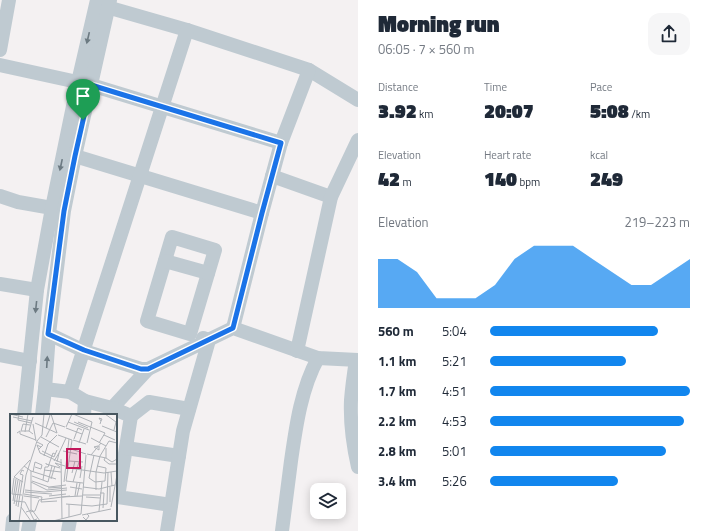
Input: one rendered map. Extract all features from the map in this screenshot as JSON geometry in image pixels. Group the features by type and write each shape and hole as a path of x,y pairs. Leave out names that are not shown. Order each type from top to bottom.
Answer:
{"street":[{"path":"0,50 2,26 9,0"},
{"path":"24,414 37,290 52,208 103,3 309,70 358,100"},
{"path":"70,392 187,30"},
{"path":"0,65 84,84 162,106 281,143"},
{"path":"233,328 281,143 309,70"},
{"path":"42,414 48,334 64,211 75,156 84,84"},
{"path":"297,350 331,197 358,140"},
{"path":"75,156 262,213"},
{"path":"272,176 331,197"},
{"path":"0,196 18,202 52,208"},
{"path":"190,334 215,250 172,237 147,321 209,340"},
{"path":"165,261 208,273"},
{"path":"0,284 37,290"},
{"path":"112,408 148,369 233,328 318,358 357,360 351,399 354,412 352,441 358,467"},
{"path":"48,334 84,350 141,369 148,369"},
{"path":"167,531 183,431 209,340"},
{"path":"0,355 30,360"},
{"path":"282,531 296,430 303,396 318,358"},
{"path":"45,389 70,392 85,401 112,408 131,416"},
{"path":"84,414 85,401"},
{"path":"171,505 118,497 131,416 149,402 189,409"},
{"path":"126,448 179,456"},
{"path":"12,531 13,521"},
{"path":"28,531 30,521"},
{"path":"68,531 70,521"}],"route":[{"path":"91,85 281,143 233,328 148,369 141,369 84,350 48,334 64,211 83,120 91,85"}]}
